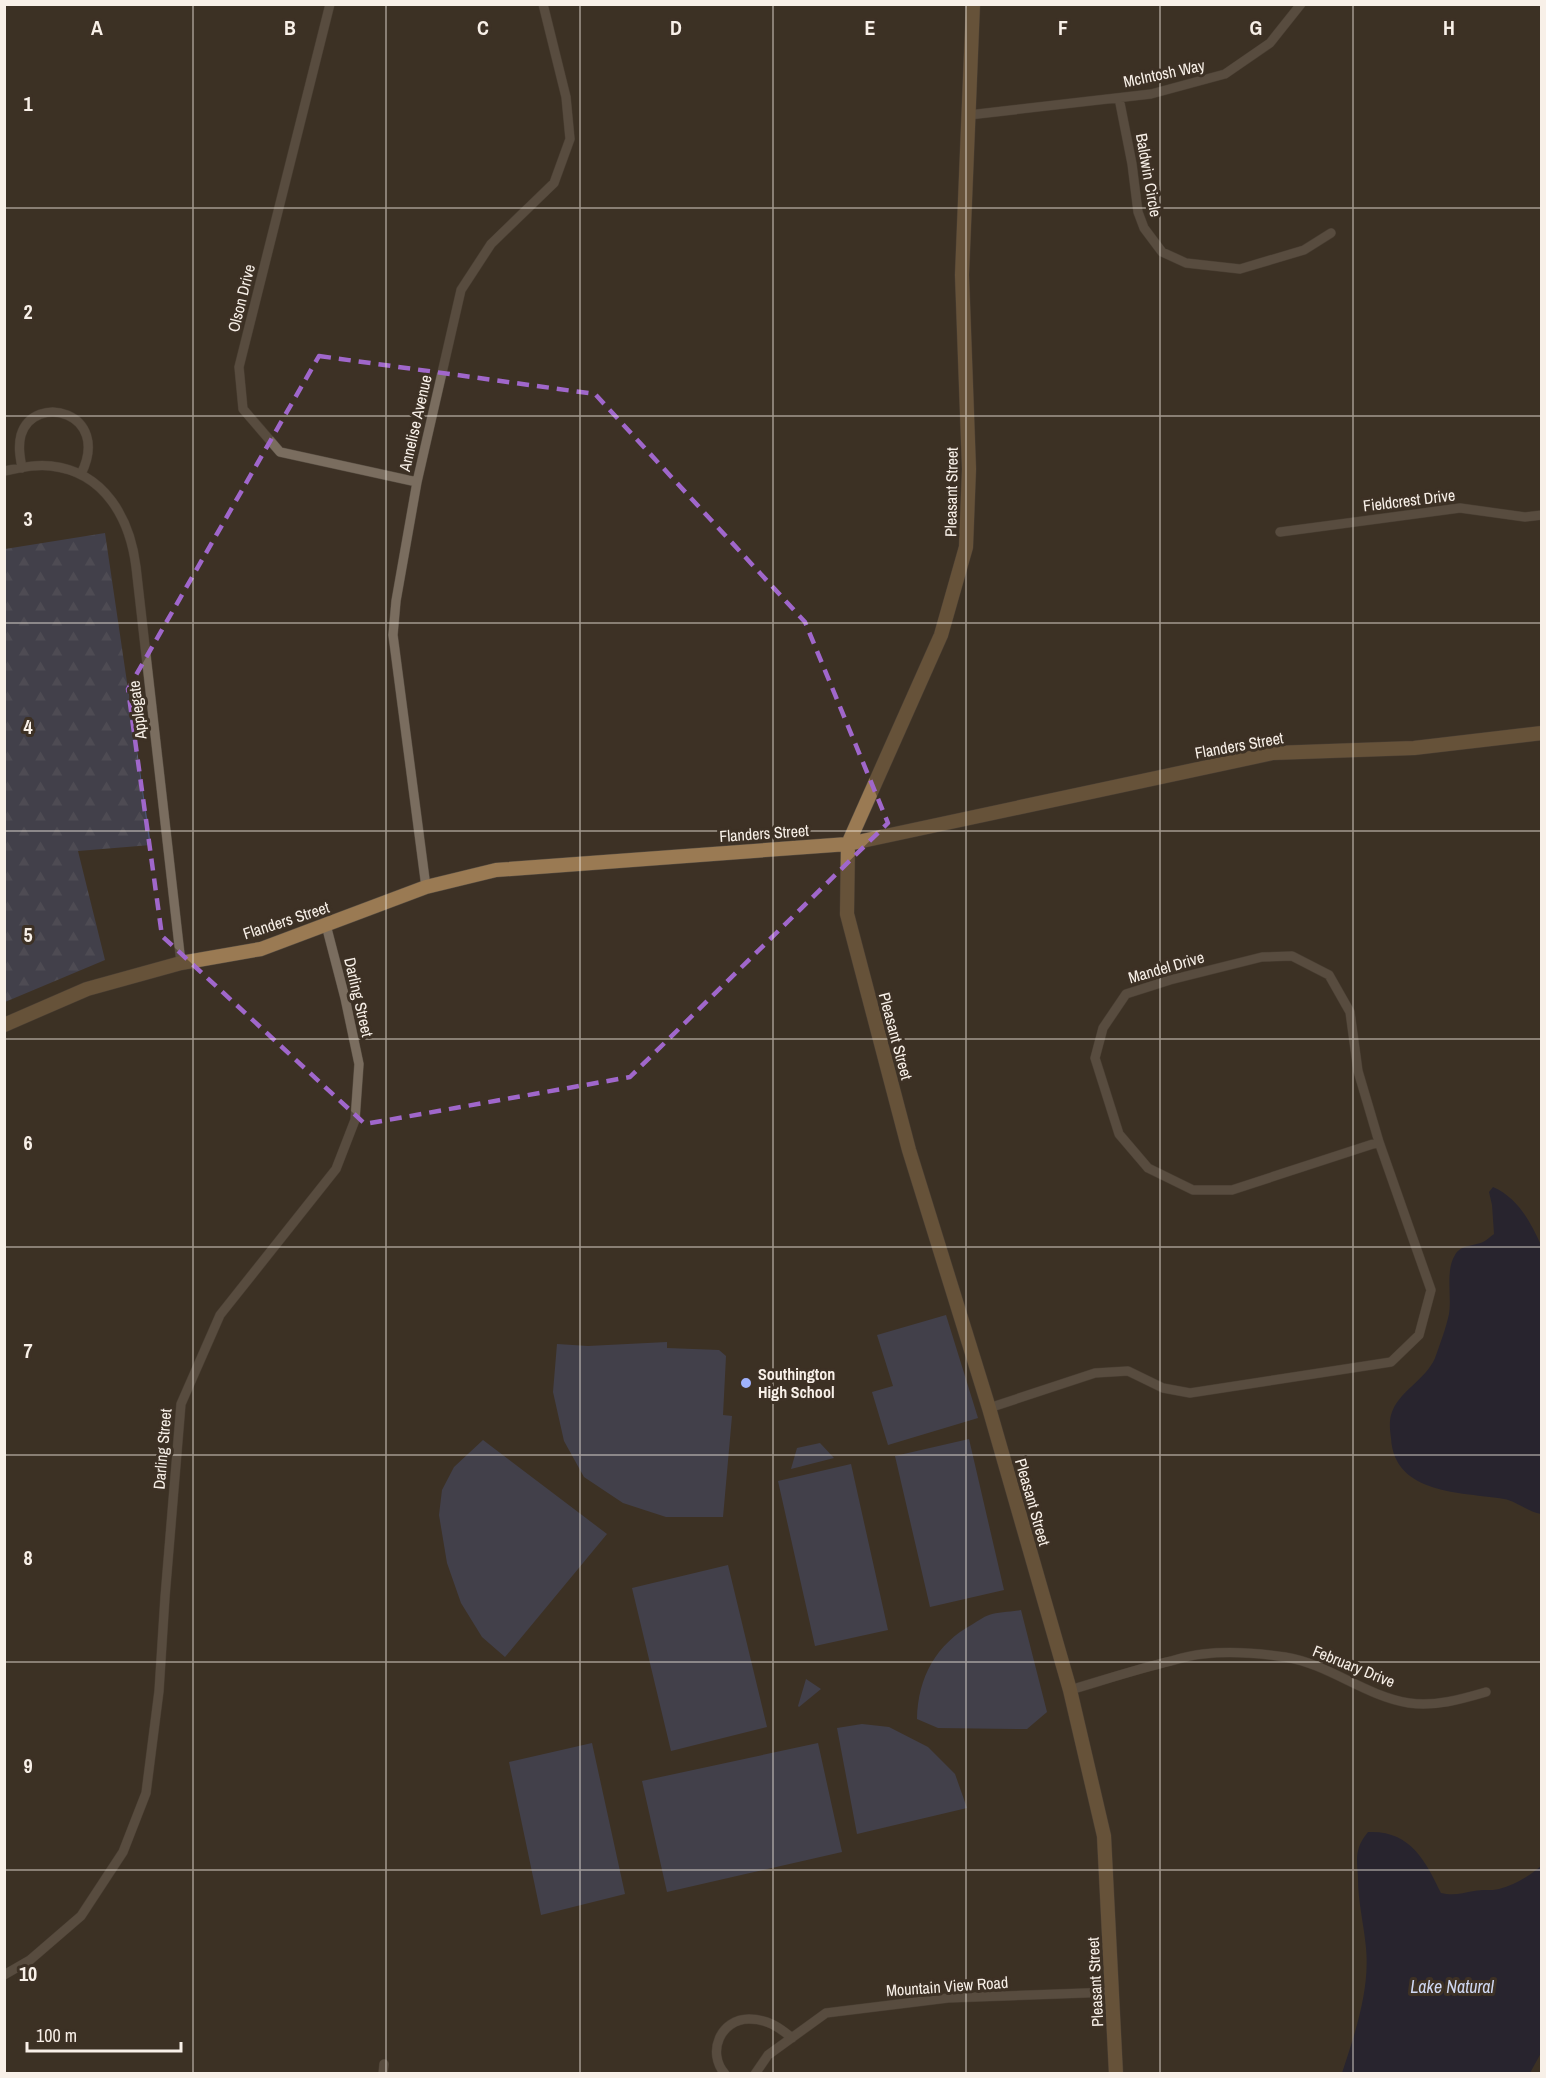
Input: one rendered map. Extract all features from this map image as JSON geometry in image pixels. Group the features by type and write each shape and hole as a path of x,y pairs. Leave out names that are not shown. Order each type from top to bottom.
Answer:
{"street":[{"name":"Olson Drive","path":"330,4 239,367 243,409 280,452 417,482"},
{"name":"Annelise Avenue","path":"426,887 393,635 396,601 417,482 461,290 491,244 554,183 570,139 566,98 543,4"},
{"name":"Pleasant Street","path":"973,4 962,275 969,469 966,547 941,634 848,844 847,914 909,1150 989,1408 1070,1690 1104,1836 1116,2073"},
{"name":"McIntosh Way","path":"969,115 1151,94 1225,74 1270,44 1301,4"},
{"name":"Baldwin Circle","path":"1119,98 1132,164 1138,212 1144,228 1162,252 1186,263 1240,269 1304,250 1331,233"},
{"path":"22,468 19,449 20,437 24,428 35,417 47,412 60,412 71,416 78,422 88,438 88,454 81,474"},
{"name":"Applegate","path":"4,471 52,466 81,474 111,499 125,521 134,547 181,963"},
{"name":"Fieldcrest Drive","path":"1280,532 1460,508 1526,517 1542,515"},
{"name":"Flanders Street","path":"4,1025 87,989 181,963 261,949 426,887 496,870 848,844 1273,753 1414,748 1542,733"},
{"name":"Darling Street","path":"4,1975 30,1960 81,1916 123,1852 146,1793 159,1691 181,1404 220,1315 336,1169 355,1120 359,1064 326,925"},
{"name":"Mandel Drive","path":"989,1408 1095,1373 1128,1371 1163,1388 1190,1393 1391,1362 1419,1335 1431,1290 1379,1142 1358,1071 1350,1012 1329,975 1292,956 1263,957 1170,980 1126,994 1103,1028 1095,1058 1119,1134 1148,1168 1193,1190 1232,1190 1379,1142"},
{"name":"February Drive","path":"1070,1690 1201,1654 1230,1653 1288,1657 1318,1665 1381,1695 1410,1703 1456,1700 1486,1692"},
{"name":"Mountain View Road","path":"755,2073 768,2055 826,2013 936,1999 1113,1992"},
{"path":"725,2073 717,2058 716,2047 720,2036 731,2024 751,2019 766,2022 777,2026 792,2038"}],"highlighted area":[{"path":"319,356 595,394 805,622 888,823 630,1077 365,1124 162,936 128,689"}],"green space":[{"path":"105,533 151,845 78,851 105,960 5,1002 5,549"},
{"path":"946,1315 978,1418 888,1445 872,1392 893,1386 877,1335"},
{"path":"667,1342 667,1348 719,1350 726,1356 723,1415 732,1416 723,1517 666,1517 623,1503 584,1477 564,1441 553,1392 557,1344 588,1346"},
{"path":"969,1439 1004,1590 930,1607 895,1456"},
{"path":"483,1440 607,1534 505,1657 482,1637 461,1603 447,1563 439,1515 442,1490 454,1467"},
{"path":"820,1443 834,1458 791,1469 797,1448"},
{"path":"851,1464 888,1630 815,1646 778,1481"},
{"path":"728,1565 767,1727 671,1751 632,1588"},
{"path":"1021,1610 1047,1712 1027,1729 938,1728 917,1719 925,1676 939,1652 949,1641 987,1616"},
{"path":"806,1679 821,1689 799,1707 798,1706"},
{"path":"862,1724 889,1727 928,1747 955,1774 967,1808 857,1834 837,1728"},
{"path":"592,1743 625,1894 541,1915 509,1762"},
{"path":"818,1743 842,1852 667,1892 642,1781"}],"water":[{"path":"1493,1187 1510,1197 1516,1204 1528,1219 1541,1245 1541,1514 1509,1500 1451,1492 1417,1481 1404,1471 1395,1457 1391,1438 1390,1421 1394,1407 1405,1392 1431,1366 1441,1342 1449,1314 1449,1276 1455,1255 1460,1249 1483,1242 1494,1234 1489,1192"},
{"name":"Lake Natural","path":"1368,1832 1395,1836 1414,1849 1429,1869 1441,1893 1454,1894 1499,1889 1522,1880 1541,1866 1541,2053 1530,2073 1342,2073 1360,2011 1366,1980 1366,1948 1357,1860 1358,1849"}],"place":[{"name":"Southington High School","path":"746,1383"}]}
